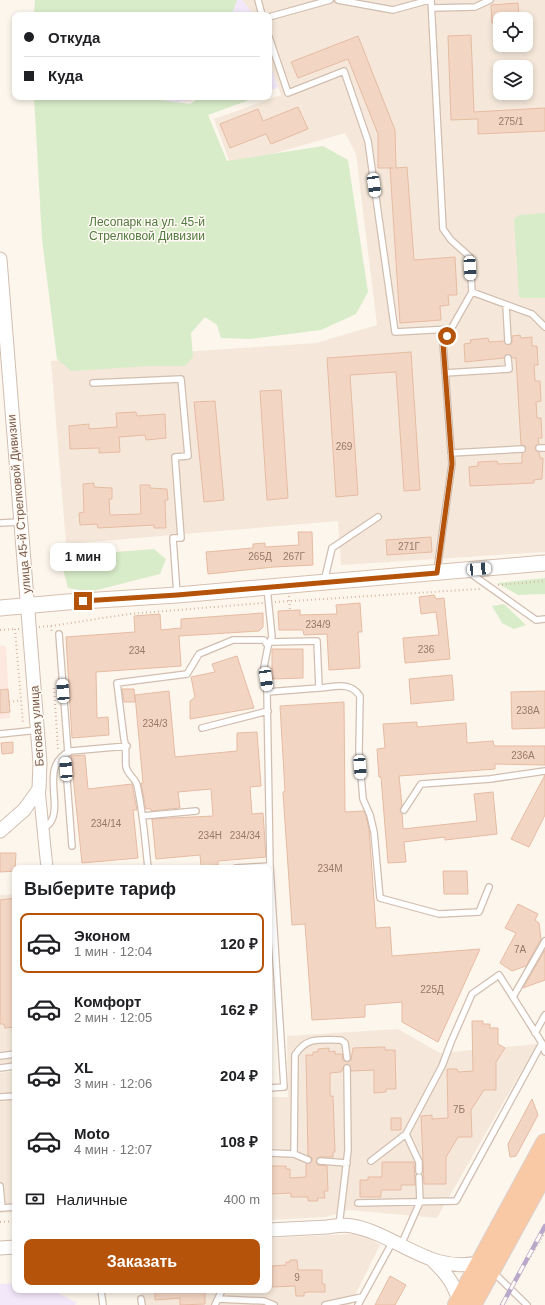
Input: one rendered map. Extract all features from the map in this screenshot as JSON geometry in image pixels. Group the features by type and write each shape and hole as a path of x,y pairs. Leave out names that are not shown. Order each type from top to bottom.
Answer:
{"highway":[{"path":"486,1266 545,1143"},
{"path":"463,1304 545,1172"}],"main road":[{"name":"улица 45-й Стрелковой Дивизии","path":"0,608 267,588 545,563"}],"street":[{"name":"улица 45-й Стрелковой Дивизии","path":"0,259 6,374 27,606"},
{"name":"Беговая улица","path":"27,606 38,730 40,763 39,789"},
{"path":"39,789 47,865"},
{"path":"0,831 24,810 39,789"},
{"path":"272,1230 349,1225 371,1230 433,1261 450,1265 486,1266"},
{"path":"0,1248 12,1247"},
{"path":"433,1261 446,1273 463,1304"}],"lane":[{"path":"258,0 261,12"},
{"path":"272,17 330,0"},
{"path":"338,0 393,10 430,0 432,8 443,229 451,240 470,257 472,292 443,343 452,464 437,573"},
{"path":"432,8 475,7 490,0"},
{"path":"272,45 288,93 344,71 368,141 395,332 451,329"},
{"path":"472,292 532,314 545,327"},
{"path":"506,305 508,341"},
{"path":"445,373 509,369 508,358"},
{"path":"93,383 181,378 188,456 174,457 181,538 173,538 177,595"},
{"path":"451,453 522,449"},
{"path":"324,583 332,548 378,517"},
{"path":"0,523 20,522"},
{"path":"466,570 536,620 545,619"},
{"path":"267,588 272,638 269,644 264,667 268,692 270,865"},
{"path":"59,634 72,846"},
{"path":"148,865 142,816 136,782 130,776 126,768 127,746 124,739 117,683 187,674 199,654 233,640 264,640 269,644 317,641 319,688"},
{"path":"268,692 344,685 352,687 360,696 359,751 363,799 370,816 374,832 380,898 440,914 479,912 489,887"},
{"path":"202,728 268,711"},
{"path":"0,734 38,730"},
{"path":"43,830 50,823 54,812 52,778 58,763 66,753 127,746"},
{"path":"404,810 421,784 490,779 545,770"},
{"path":"142,816 196,811"},
{"path":"272,898 284,1087 272,1088"},
{"path":"513,997 545,941"},
{"path":"371,1161 406,1134 442,1066 472,994 499,975 542,1043 545,1052"},
{"path":"535,1033 545,1015"},
{"path":"294,1154 295,1055 300,1047 307,1042 341,1040 345,1043 347,1058"},
{"path":"358,1203 456,1201 542,1043"},
{"path":"0,1056 12,1054"},
{"path":"0,1068 12,1066"},
{"path":"339,1226 348,1150 347,1068"},
{"path":"0,1097 12,1096"},
{"path":"358,1305 397,1243 420,1202 419,1162 406,1134"},
{"path":"272,1153 294,1154 308,1160"},
{"path":"320,1161 347,1163"},
{"path":"0,1186 1,1208 12,1207"},
{"path":"486,1266 511,1288 527,1305"},
{"path":"101,1293 103,1305"},
{"path":"220,1293 216,1302 264,1300 274,1305"},
{"path":"325,1305 362,1297"}],"path":[{"path":"51,626 129,614 481,589 503,584 545,581"},
{"path":"0,630 15,629"},
{"path":"9,702 21,700"},
{"path":"0,1222 12,1221"},
{"path":"511,1288 518,1279 545,1232"}],"shaded area":[{"path":"231,0 242,0 252,12 158,12"},
{"path":"242,0 545,0 545,552 341,565 338,521 66,544 51,361 316,343 377,325 356,154 345,133 231,166 214,119 267,100 272,100 272,98 281,95 272,69 272,12 252,12"},
{"path":"272,69 278,88 272,89"},
{"path":"124,100 193,100 126,109"},
{"path":"0,646 6,646 10,718 0,719"},
{"path":"12,894 12,1064 0,1065 0,895"},
{"path":"398,1029 440,1053 537,1044 437,1218 348,1210 326,1217 272,1220 272,1097 288,1097 287,1036"},
{"path":"12,1071 12,1212 0,1213 0,1073"},
{"path":"354,1234 367,1236 380,1245 350,1305 142,1305 140,1293 272,1293 272,1238"},
{"path":"12,1283 12,1293 58,1293 77,1303 75,1305 0,1305 0,1284"}],"green space":[{"path":"35,0 237,0 232,12 34,12"},
{"name":"Лесопарк на ул. 45-й Стрелковой Дивизии","path":"34,100 160,100 190,104 196,100 249,100 208,115 227,161 323,146 348,160 368,292 356,314 321,330 249,339 221,338 217,325 205,317 191,333 193,357 185,366 151,366 71,371 57,359 42,239"},
{"path":"545,213 545,298 522,298 519,296 514,219 519,215"},
{"path":"154,549 166,559 160,574 89,592 68,588 63,569 66,556"},
{"path":"545,578 545,594 518,595 497,583"},
{"path":"504,604 526,625 514,629 502,623 492,606"}],"building":[{"path":"518,3 519,12 493,12 492,23 491,5"},
{"path":"471,35 474,112 545,108 545,131 478,134 478,119 451,120 448,36"},
{"path":"358,36 395,130 396,168 407,167 414,260 455,257 457,295 448,295 449,305 440,306 441,320 400,323 390,168 378,168 378,134 348,59 298,78 291,62"},
{"path":"298,107 308,129 271,144 266,134 230,148 220,124 258,109 263,121"},
{"path":"520,335 521,338 532,337 532,346 537,346 538,365 534,365 535,381 540,381 541,401 536,402 537,418 541,418 542,438 538,438 539,444 535,448 539,452 540,458 543,458 542,479 534,480 534,483 470,486 469,467 478,466 478,462 497,461 498,464 522,463 522,453 526,449 525,446 521,445 516,358 512,358 508,354 504,358 465,362 464,344 471,343 470,340 488,338 489,342 504,341 509,345 512,343 512,336"},
{"path":"411,352 420,490 404,491 396,372 350,375 358,495 336,497 327,358"},
{"path":"281,390 288,498 267,500 260,391"},
{"path":"215,401 224,500 204,502 194,402"},
{"path":"136,412 137,416 165,414 166,438 146,440 145,435 119,437 120,452 99,453 99,448 70,449 69,426 89,424 89,429 117,427 116,413"},
{"path":"94,483 94,487 112,488 112,499 109,499 110,515 141,514 140,485 150,485 150,488 167,489 168,500 165,500 166,528 154,528 154,525 98,528 97,524 80,525 79,513 84,512 83,484"},
{"path":"298,532 312,532 313,565 274,567 208,574 206,552 253,548 253,544 265,543 265,547 299,545"},
{"path":"431,537 432,552 387,555 386,540"},
{"path":"434,595 436,599 444,598 450,659 405,663 403,638 439,635 436,612 421,614 419,597"},
{"path":"360,603 362,632 358,632 360,668 329,670 327,634 304,635 303,630 279,630 278,611 300,610 300,615 337,614 336,605"},
{"path":"263,613 263,627 259,631 179,636 181,666 96,672 97,718 108,717 109,735 72,738 66,637 135,632 134,616 160,614 161,630 181,628 181,619"},
{"path":"272,649 303,649 303,678 272,679"},
{"path":"237,656 254,708 190,719 190,701 195,697 191,677 215,672 212,664"},
{"path":"452,675 454,700 411,704 409,679"},
{"path":"8,689 10,712 0,713 0,690"},
{"path":"122,689 134,689 135,702 124,702"},
{"path":"169,691 175,757 237,751 237,733 257,732 261,786 250,787 252,814 263,813 266,857 218,861 218,865 201,865 200,855 156,859 152,819 213,816 211,789 178,792 180,808 151,811 151,809 146,809 141,783 143,783 135,695"},
{"path":"545,691 545,728 512,729 511,692"},
{"path":"344,702 345,812 364,811 366,816 369,829 376,928 390,927 392,956 480,949 438,1042 402,1022 402,1002 365,1005 365,1017 312,1020 305,924 292,925 283,792 285,791 280,706"},
{"path":"417,722 417,727 466,723 467,743 493,741 494,746 545,746 545,765 495,764 495,769 399,776 402,806 400,810 402,814 403,829 477,821 474,794 493,792 497,834 445,840 445,837 404,842 406,862 388,863 381,777 379,777 377,749 385,748 383,724"},
{"path":"13,742 13,753 2,754 1,743"},
{"path":"85,755 88,789 132,784 137,810 133,810 138,858 82,863 71,756"},
{"path":"545,775 545,815 529,847 511,839"},
{"path":"0,853 16,853 15,865 12,865 12,871 0,872"},
{"path":"443,871 467,871 468,894 444,894"},
{"path":"12,898 12,1027 5,1028 4,1024 0,1024 0,900"},
{"path":"518,904 538,914 535,920 539,923 541,939 526,966 512,971 500,963 516,933 505,928"},
{"path":"545,950 545,980 523,988"},
{"path":"472,1021 483,1021 483,1024 490,1024 490,1028 498,1028 498,1044 505,1048 496,1062 496,1090 484,1090 471,1110 472,1137 458,1137 446,1157 446,1184 424,1184 421,1116 432,1115 432,1119 448,1118 447,1069 457,1069 458,1072 473,1071"},
{"path":"385,1047 385,1050 395,1050 396,1089 386,1089 386,1092 374,1093 374,1070 351,1071 350,1066 347,1064 341,1072 330,1073 330,1096 333,1096 335,1152 333,1152 333,1157 319,1157 316,1161 318,1165 327,1166 328,1191 324,1191 325,1198 317,1198 318,1201 308,1201 308,1197 291,1197 291,1193 272,1194 272,1166 286,1166 286,1169 290,1169 290,1178 306,1177 306,1164 312,1161 312,1158 308,1155 306,1055 313,1055 313,1052 318,1052 318,1049 329,1048 329,1052 335,1051 335,1054 342,1054 343,1060 347,1062 351,1060 353,1048"},
{"path":"532,1099 538,1115 516,1156 510,1157 508,1144"},
{"path":"391,1118 401,1118 401,1130 391,1130"},
{"path":"382,1162 414,1162 415,1185 401,1185 401,1190 381,1190 381,1197 360,1197 360,1180 368,1180 368,1177 382,1177"},
{"path":"290,1260 297,1260 298,1270 322,1270 322,1284 325,1284 325,1292 307,1292 304,1293 304,1296 296,1296 295,1286 272,1287 272,1266 286,1265 286,1262 290,1262"},
{"path":"390,1276 406,1285 395,1305 375,1305"},
{"path":"155,1293 205,1293 205,1304 180,1305 180,1298 155,1300"}],"railway":[{"path":"502,1305 545,1226"}],"route":[{"path":"83,601 177,595 437,573 452,464 443,343 447,336"}]}
